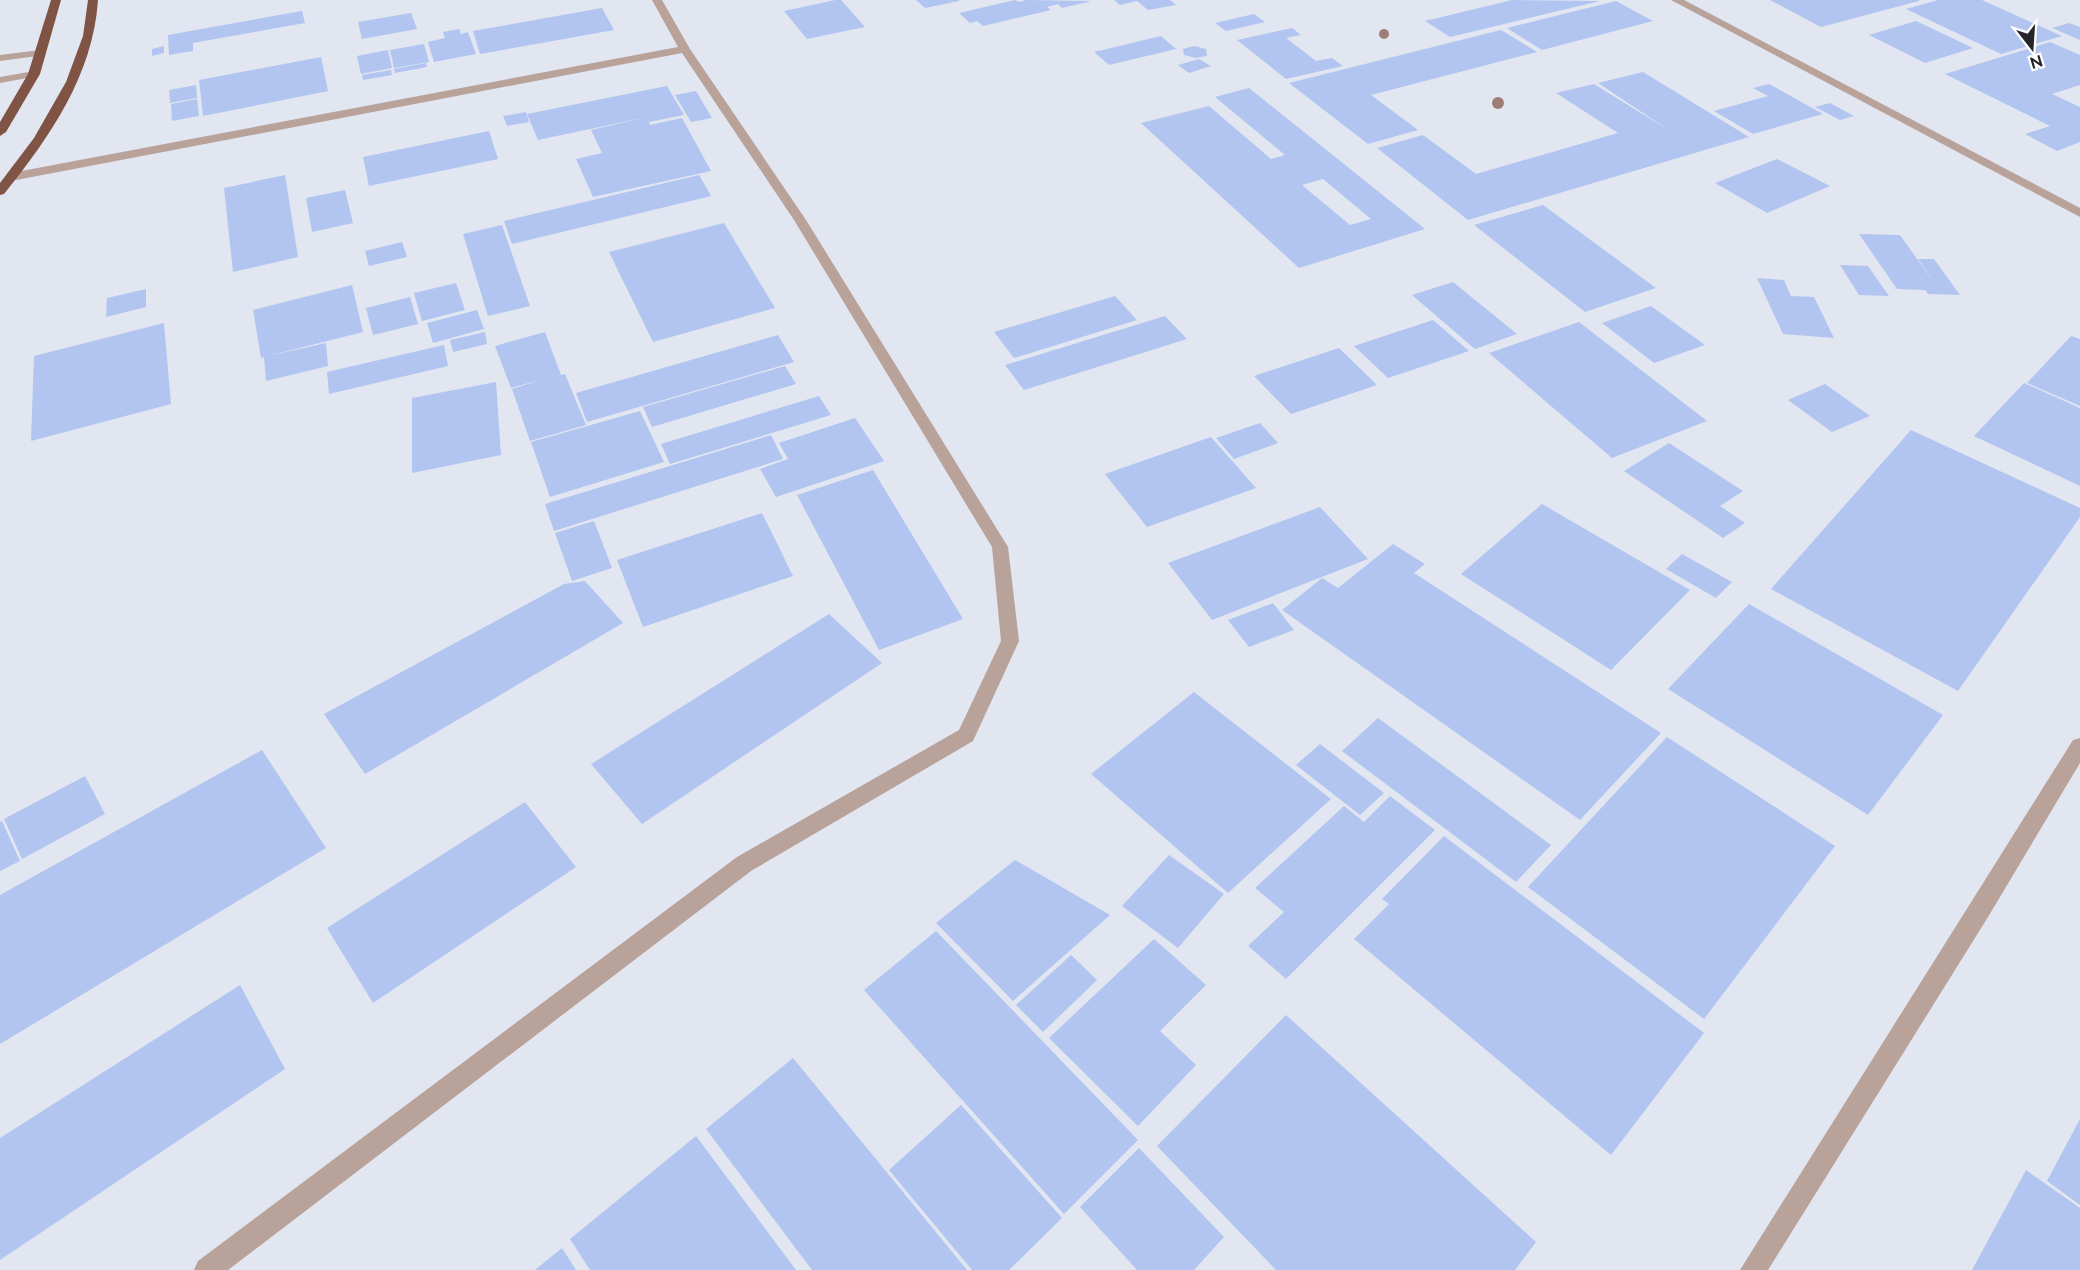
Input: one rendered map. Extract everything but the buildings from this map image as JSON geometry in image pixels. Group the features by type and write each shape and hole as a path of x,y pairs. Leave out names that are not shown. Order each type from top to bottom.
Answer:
{"highway":[{"path":"0,132 34,74 56,0"},
{"path":"0,191 51,121 75,79 88,39 93,0"}],"street":[{"path":"207,1270 744,864 966,735 1010,640 1000,547 800,220 685,49 657,0"},
{"path":"1676,0 2080,213"},
{"path":"11,177 685,49"},
{"path":"0,58 41,53"},
{"path":"0,80 34,74"},
{"path":"1753,1270 1980,910 2080,746"}]}
